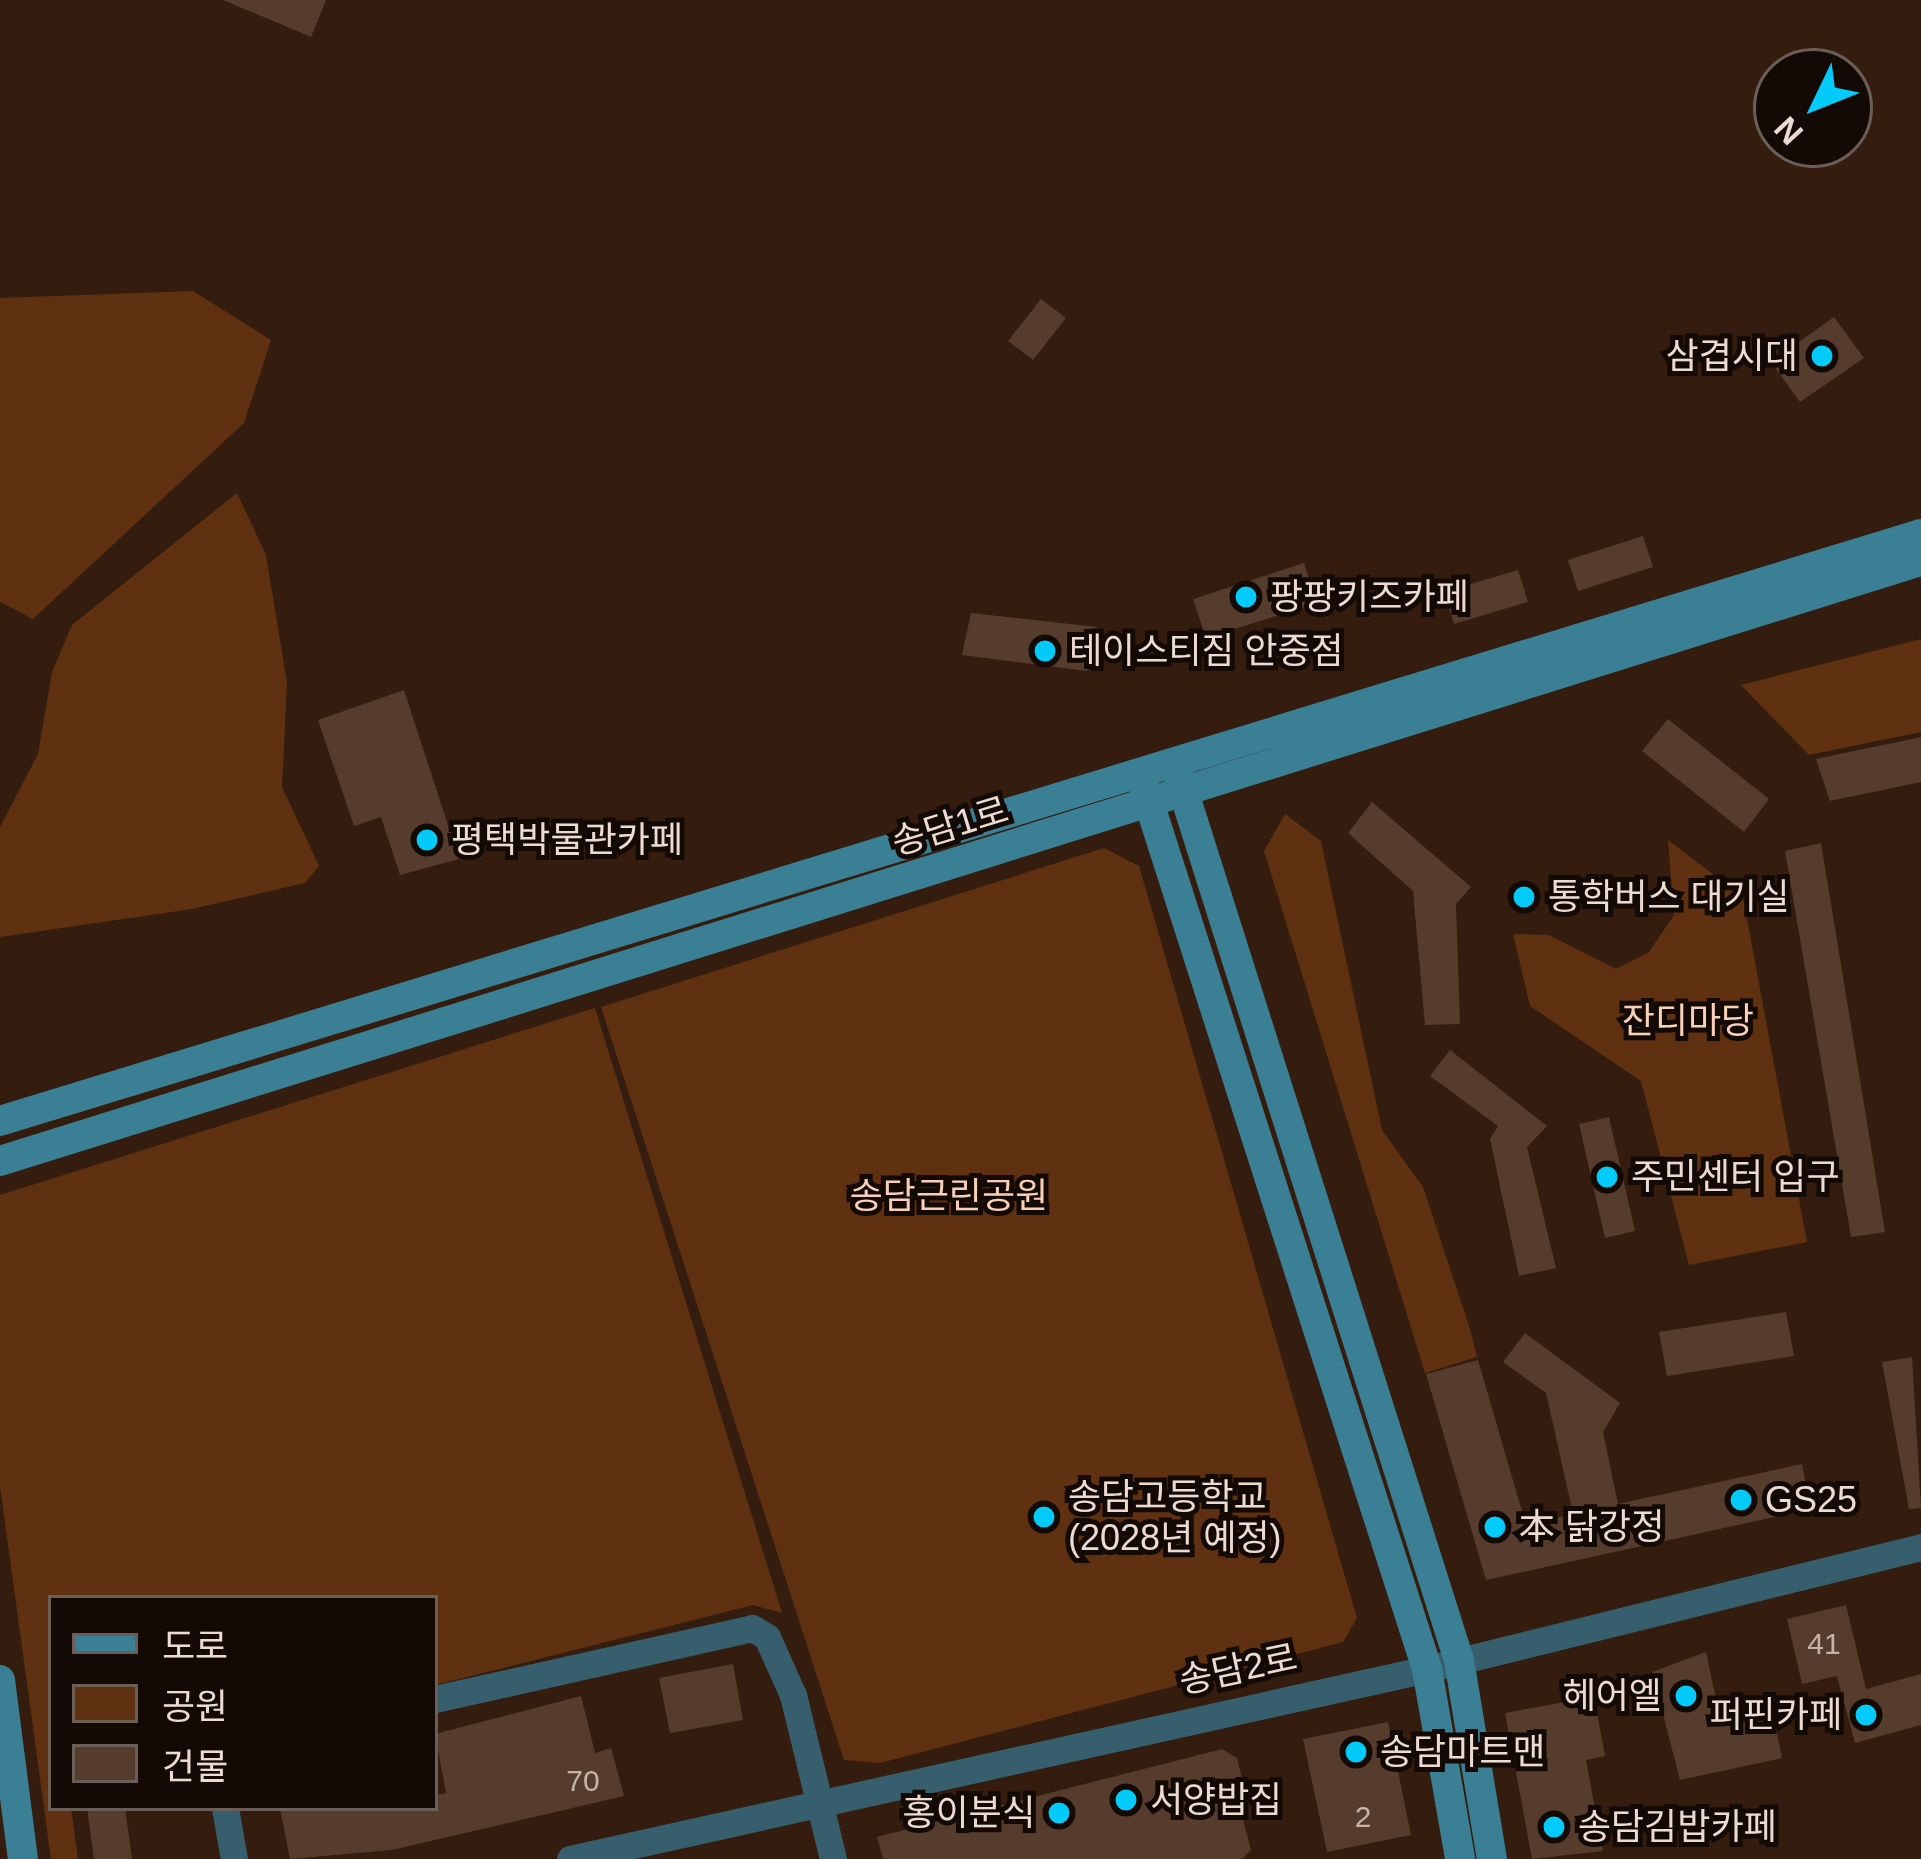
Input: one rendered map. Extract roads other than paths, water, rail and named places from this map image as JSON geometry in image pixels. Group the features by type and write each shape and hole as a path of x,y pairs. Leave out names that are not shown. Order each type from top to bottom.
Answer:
{"main road":[{"name":"송담1로","path":"0,1161 1153,805 1180,781 1921,534"},
{"name":"송담1로","path":"0,1121 1138,777 1180,781 1921,561"},
{"path":"1138,777 1153,805 1427,1669 1460,1859"},
{"path":"1180,781 1459,1660 1492,1859"},
{"path":"0,1680 23,1859"}],"street":[{"name":"송담2로","path":"570,1859 1427,1669 1921,1547"},
{"path":"438,1699 752,1628 766,1637 793,1695 833,1859"},
{"path":"226,1811 234,1859"}],"place":[{"name":"삼겹시대","path":"1822,356"},
{"name":"팡팡키즈카페","path":"1246,597"},
{"name":"테이스티짐 안중점","path":"1045,651"},
{"name":"평택박물관카페","path":"427,840"},
{"name":"통학버스 대기실","path":"1524,897"},
{"name":"주민센터 입구","path":"1607,1177"},
{"name":"GS25","path":"1741,1500"},
{"name":"송담고등학교 (2028년 예정)","path":"1044,1517"},
{"name":"本 닭강정","path":"1495,1527"},
{"name":"헤어엘","path":"1686,1696"},
{"name":"퍼핀카페","path":"1866,1715"},
{"name":"송담마트맨","path":"1356,1752"},
{"name":"서양밥집","path":"1126,1800"},
{"name":"홍이분식","path":"1059,1813"},
{"name":"송담김밥카페","path":"1554,1827"}],"park label":[{"name":"잔디마당","path":"1688,1021"},
{"name":"송담근린공원","path":"949,1196"}]}
